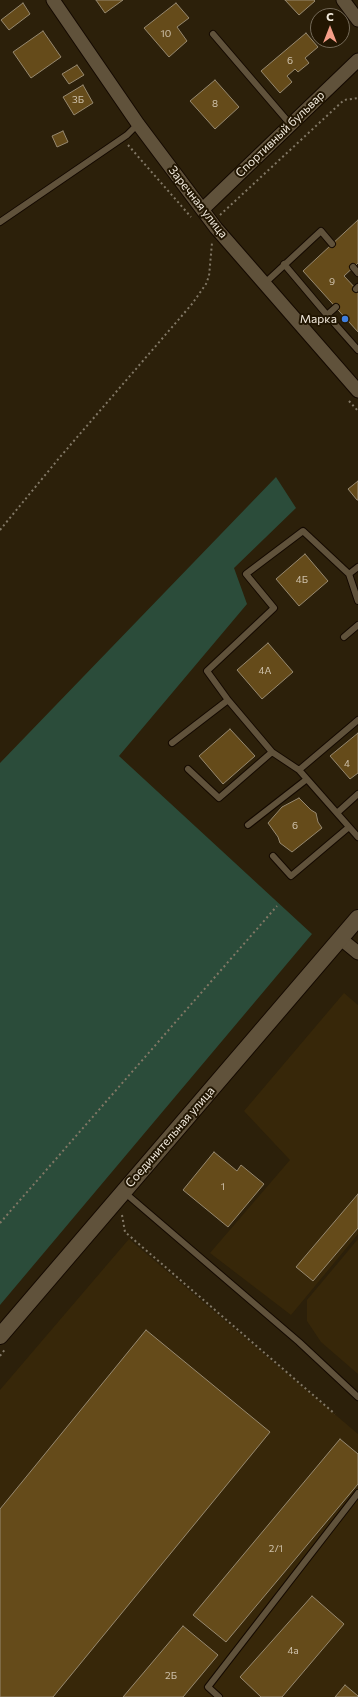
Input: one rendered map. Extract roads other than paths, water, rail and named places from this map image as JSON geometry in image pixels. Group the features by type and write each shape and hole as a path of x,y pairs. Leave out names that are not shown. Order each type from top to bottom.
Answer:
{"street":[{"name":"Заречная улица","path":"53,0 138,124 214,225 358,391"},
{"path":"343,0 358,20"},
{"name":"Спортивный бульвар","path":"203,209 358,60"},
{"name":"Соединительная улица","path":"0,1336 358,918"},
{"path":"341,939 358,953"}],"lane":[{"path":"213,34 291,125"},
{"path":"0,222 127,135 138,124"},
{"path":"264,283 321,231 332,244"},
{"path":"284,264 358,350"},
{"path":"353,268 358,273"},
{"path":"327,315 336,307"},
{"path":"358,601 349,574 304,531 246,574 274,608 207,671 228,700 272,752 299,770 358,837"},
{"path":"349,574 358,567"},
{"path":"344,637 358,625"},
{"path":"172,743 228,700"},
{"path":"299,770 358,720"},
{"path":"188,769 219,798 272,752"},
{"path":"248,825 307,779"},
{"path":"337,813 358,794"},
{"path":"273,856 291,876 349,827"},
{"path":"123,1191 299,1342 358,1397"},
{"path":"219,1697 208,1687 358,1493"}],"place":[{"name":"Марка","path":"345,319"}]}
